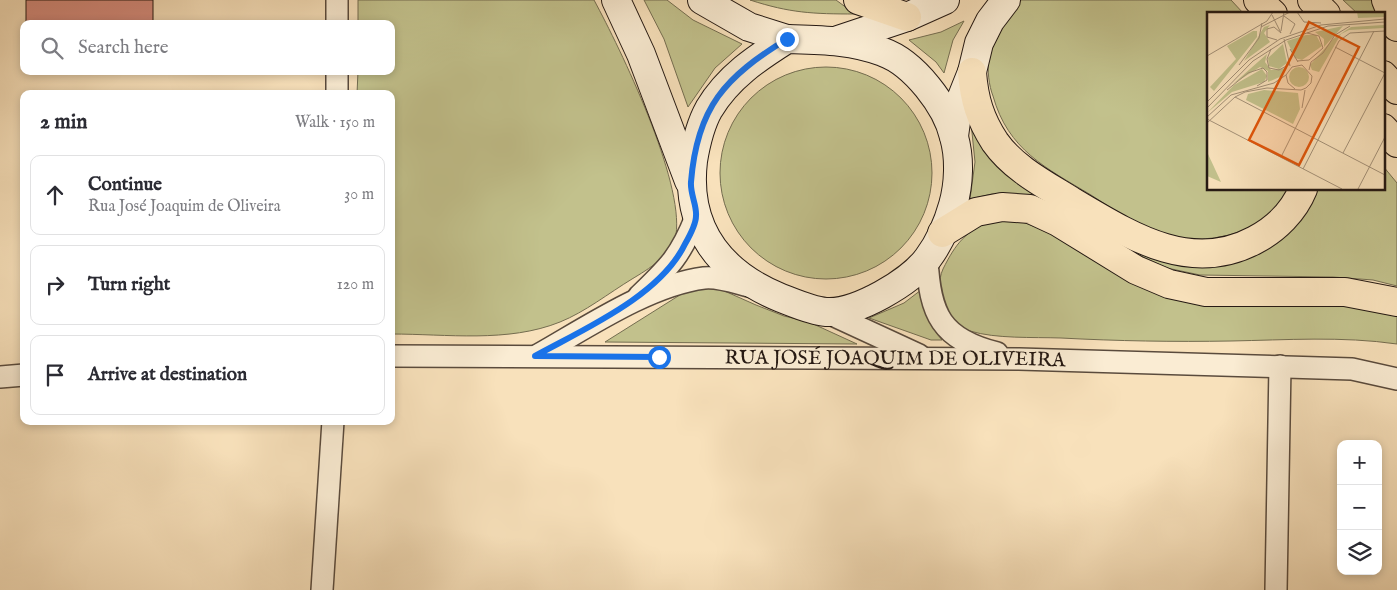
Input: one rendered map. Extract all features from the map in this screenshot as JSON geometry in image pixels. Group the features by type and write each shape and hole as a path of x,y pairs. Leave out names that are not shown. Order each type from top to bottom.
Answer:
{"highway":[{"path":"858,0 907,17"},
{"path":"1246,0 1256,12"},
{"path":"1258,0 1271,12"},
{"path":"1312,0 1324,12"},
{"path":"1386,0 1397,27"},
{"path":"972,72 974,99 986,126 996,144 1016,165 1123,232 1151,244 1184,253 1214,254 1244,246 1269,233 1286,217 1302,190"},
{"path":"1384,76 1397,90"},
{"path":"1384,129 1397,143"},
{"path":"942,233 976,212 1002,207 1030,209 1058,222 1136,270 1169,284 1206,292 1346,292 1397,302"}],"main road":[{"path":"616,0 641,54 690,185 696,217 710,245 730,268 757,288 790,302 826,312 857,306 879,297 902,282 927,259 942,233 954,203 958,169 954,136 958,107 972,72 979,43 990,22 1006,0"},
{"path":"702,0 750,27 787,39 838,40 884,52 911,69 935,96 954,136"},
{"path":"838,40 907,17 945,0"},
{"path":"690,185 696,142 708,110 722,89 740,71 787,39"}],"street":[{"path":"337,0 337,20"},
{"path":"337,75 337,90"},
{"path":"632,303 672,264 685,245 696,217"},
{"path":"927,259 928,284 934,309 944,325 957,337 975,347 1019,359"},
{"path":"535,356 632,303 682,283 706,278 757,288"},
{"path":"826,312 929,359"},
{"name":"RUA JOSÉ JOAQUIM DE OLIVEIRA","path":"395,356 1019,359 1352,369 1397,379"},
{"path":"1276,590 1280,366"},
{"path":"0,377 20,375"},
{"path":"322,590 333,425"}],"shaded area":[{"path":"358,0 594,0 634,82 661,150 676,211 676,235 670,249 659,261 588,308 560,322 540,329 520,333 477,336 395,334 395,90 357,90 358,75 395,75 395,20 358,20"},
{"path":"644,0 667,0 693,20 742,44 715,68 688,107 664,39"},
{"path":"750,0 836,0 855,14 802,12 777,8"},
{"path":"1021,0 1231,0 1242,12 1207,12 1207,190 1287,190 1278,205 1250,227 1233,234 1215,238 1196,239 1178,237 1151,230 1133,221 1044,166 1019,144 1008,130 1000,115 989,83 988,73 993,43"},
{"path":"1343,0 1373,0 1379,12 1356,12"},
{"path":"964,21 953,40 944,73 936,62 909,40 941,32"},
{"path":"816,67 836,67 857,71 876,79 901,98 914,114 924,132 930,152 932,173 930,194 924,214 914,232 901,248 876,267 857,275 836,279 816,279 795,275 776,267 759,255 744,240 732,223 724,204 720,183 720,163 724,142 732,123 744,106 759,91 776,79 795,71"},
{"path":"970,113 1043,195 992,194 970,199 975,162"},
{"path":"1384,167 1397,183 1397,286 1373,280 1333,277 1200,275 1167,268 1126,249 1165,260 1301,218 1316,190 1384,190"},
{"path":"992,220 1020,221 1038,228 1057,237 1124,278 1351,305 1397,316 1397,344 1335,339 1124,341 1003,336 970,331 955,321 944,306 941,296 940,278 948,260 962,239"},
{"path":"701,288 720,289 784,316 809,322 857,344 605,342 683,293"},
{"path":"921,290 928,317 942,340 931,340 869,318 904,303"}],"building":[{"path":"26,0 153,0 153,20 26,20"}],"route":[{"path":"659,357 535,356 632,303 672,264 685,245 696,217 690,185 696,142 708,110 722,89 740,71 787,39"}]}
